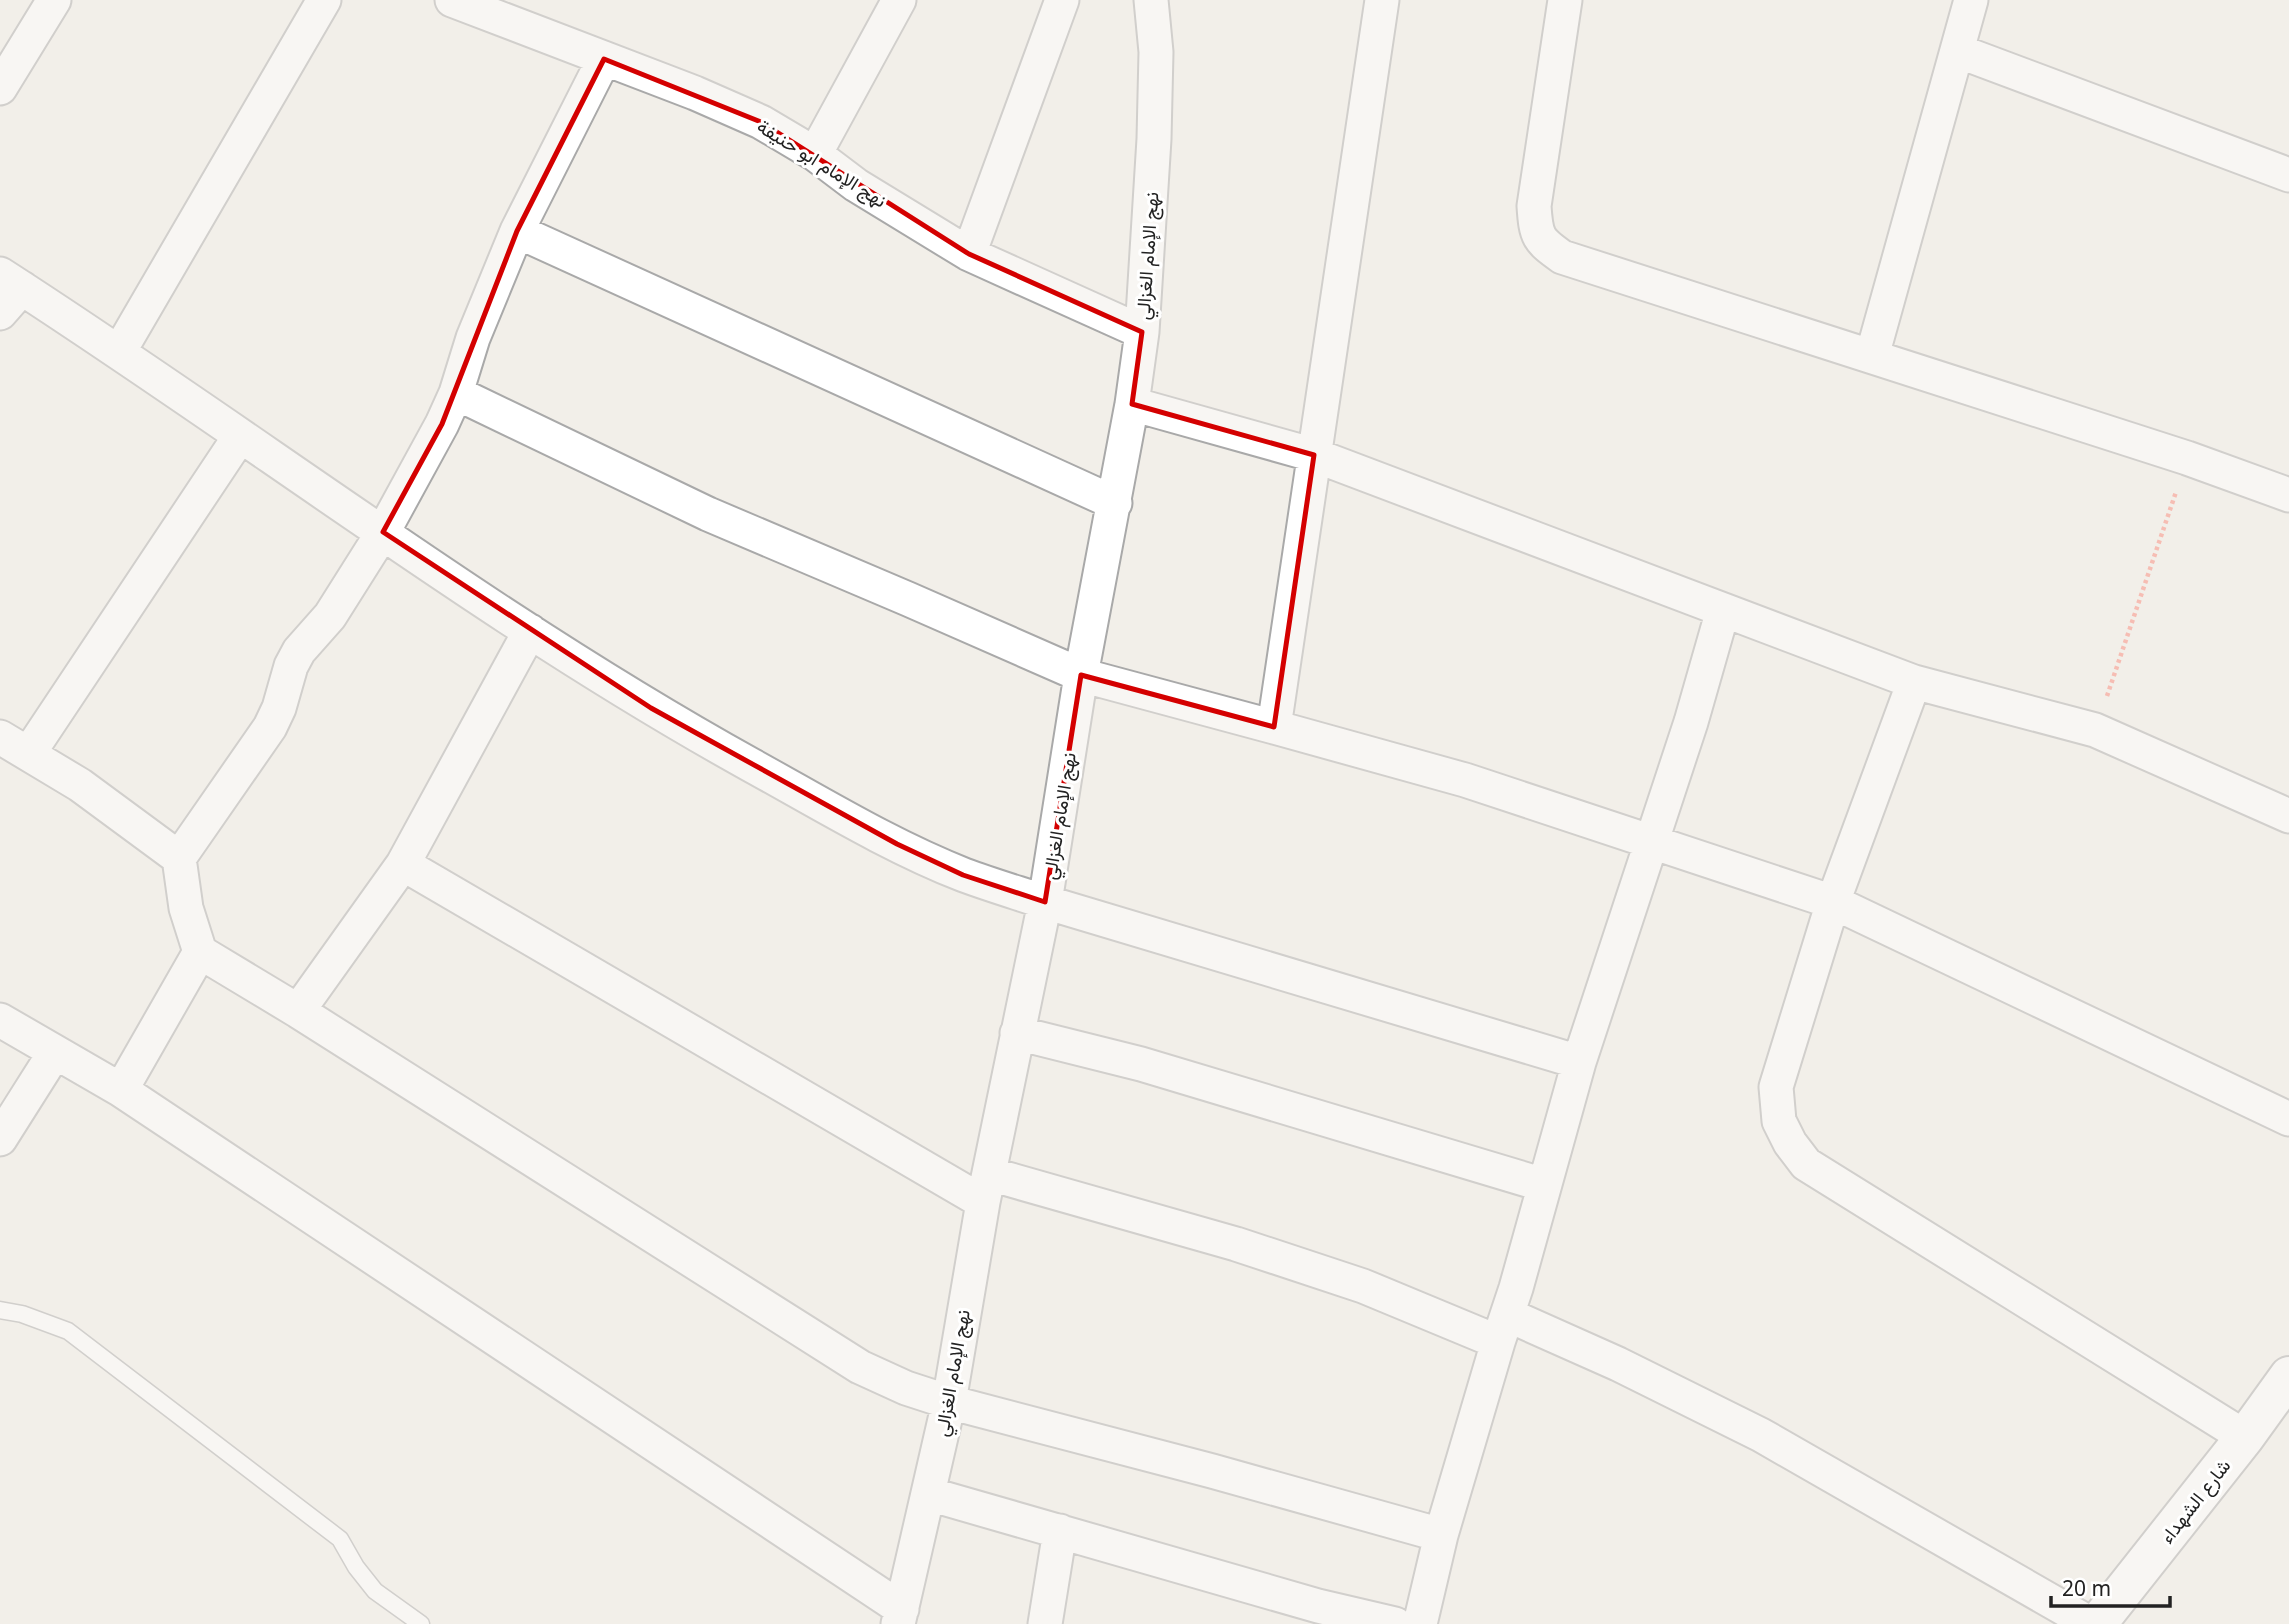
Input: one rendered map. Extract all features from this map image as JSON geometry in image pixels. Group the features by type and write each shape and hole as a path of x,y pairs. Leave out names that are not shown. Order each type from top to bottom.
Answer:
{"street":[{"path":"0,88 54,0"},
{"path":"119,352 324,0"},
{"name":"نهج الإمام ابو حنيفة","path":"452,0 695,93 761,122 815,154 856,185 969,254 1142,332"},
{"path":"815,154 899,0"},
{"path":"969,254 1062,0"},
{"name":"نهج الإمام الغزالي","path":"900,1616 949,1402 987,1188 1045,902 1081,676 1132,404 1142,332 1154,139 1156,52 1151,0"},
{"path":"1274,727 1382,0"},
{"path":"1565,0 1534,206 1535,227 1542,243 1562,257 2187,458 2289,495"},
{"path":"1872,356 1971,0"},
{"path":"1958,51 2289,175"},
{"path":"604,59 517,231 473,338 456,393 442,424 383,532 330,616 299,651 291,666 279,708 270,727 179,858 186,908 200,952 298,1011 860,1367 906,1388 949,1402 1441,1535"},
{"path":"517,231 1115,503"},
{"path":"0,313 11,281 530,632 692,732 897,844 963,874 1045,902 1578,1062"},
{"path":"456,393 708,514 1081,676 1465,780 1833,902 2289,1119"},
{"path":"1132,404 1314,455 1914,682 2095,730 2289,816"},
{"path":"29,753 240,436"},
{"path":"1420,1624 1441,1535 1503,1329 1578,1062 1690,722 1723,610"},
{"path":"298,1011 403,864 530,632"},
{"path":"1914,682 1833,902 1776,1087 1779,1121 1790,1143 1806,1164 2245,1437"},
{"path":"0,737 111,807 179,858"},
{"path":"403,864 987,1188 1236,1244 1618,1364 1761,1435 2091,1624"},
{"path":"121,1090 200,952"},
{"path":"0,1020 121,1090 900,1616"},
{"path":"1017,1032 1141,1064 1544,1185"},
{"path":"0,1139 55,1052"},
{"name":"شارع الشهداء","path":"2097,1624 2245,1437 2289,1376"},
{"path":"929,1494 1060,1531 1316,1615 1395,1624"},
{"path":"1045,1624 1060,1531"}],"lane":[{"path":"0,1310 22,1314 68,1331 340,1539 356,1567 375,1591 421,1624"}],"path":[{"path":"2095,730 2187,458"}],"highlighted area":[{"path":"604,59 761,122 969,254 1142,332 1132,404 1314,455 1274,727 1081,675 1045,902 963,875 897,844 651,708 383,532 442,424 517,231"}]}
